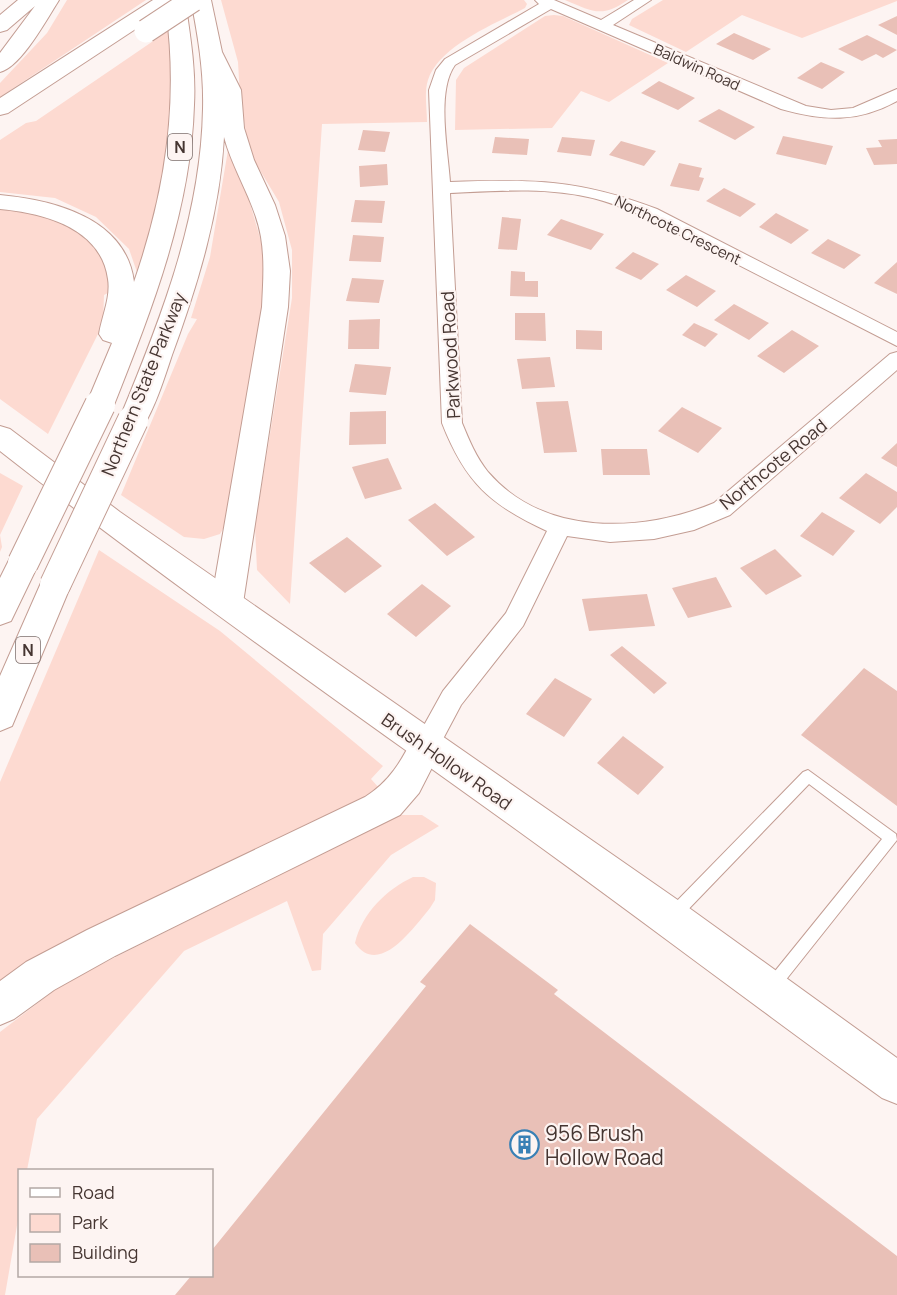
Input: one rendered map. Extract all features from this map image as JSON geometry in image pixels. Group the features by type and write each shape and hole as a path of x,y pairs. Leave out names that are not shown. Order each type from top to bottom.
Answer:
{"main road":[{"path":"0,26 30,0"},
{"path":"0,66 24,38 49,0"},
{"path":"0,128 140,26 166,0"},
{"name":"Northern State Parkway","path":"0,612 100,405 144,295 176,176 183,89 180,22 175,0"},
{"path":"0,108 140,26 193,0"},
{"name":"Northern State Parkway","path":"0,716 55,585 133,420 166,338 199,234 215,123 213,55 201,0"},
{"path":"213,55 230,90 237,146 268,220 277,271 275,307 227,603"},
{"path":"0,202 50,210 78,222 99,237 113,256 120,275 121,287 100,405"},
{"name":"Brush Hollow Road","path":"0,436 109,520 426,747 671,918 767,991 897,1083"},
{"path":"0,1005 40,976 80,954 384,806 407,784 426,747"}],"street":[{"path":"603,25 644,0"},
{"name":"Baldwin Road","path":"546,2 787,106 815,114 856,114 871,109 897,94"},
{"name":"Parkwood Road","path":"546,2 467,50 444,70 438,90 452,423 461,449 476,474 511,505 560,527"},
{"name":"Northcote Crescent","path":"442,188 539,185 581,190 613,198 651,213 897,340"},
{"name":"Northcote Road","path":"560,527 610,533 654,531 686,524 722,508 754,484 897,359"},
{"path":"426,747 452,698 515,619 560,527"}],"lane":[{"path":"671,918 808,776 891,838 767,991"}],"green space":[{"path":"67,0 146,0 0,97 0,83 47,33"},
{"path":"156,0 162,0 167,23 172,70 172,117 162,199 139,278 129,249 96,217 55,198 0,192 0,140 26,123 36,121 165,33"},
{"path":"221,0 524,0 527,4 525,8 469,37 456,46 434,68 427,85 427,122 322,124 290,604 257,570 255,527 292,298 292,250 279,202 255,162 246,133 240,97 238,62"},
{"path":"565,0 628,0 611,9 597,11"},
{"path":"663,0 897,1 802,38 742,15 686,52 629,25 632,19"},
{"path":"545,16 563,16 668,63 609,102 581,91 552,128 455,130 456,80 464,68"},
{"path":"234,149 266,258 266,291 230,517 220,534 204,539 184,537 121,495 188,334 197,319 191,318 210,257 228,150"},
{"path":"0,208 13,208 62,220 99,250 114,290 104,295 103,324 48,434 0,399"},
{"path":"0,473 23,486 0,535"},
{"path":"99,550 220,631 383,766 371,779 380,789 81,936 0,983 0,782"},
{"path":"399,815 422,815 439,826 391,855 323,934 321,970 312,971 287,901 184,951 37,1119 27,1169 18,1169 18,1220 5,1295 0,1295 0,1032 64,983"},
{"path":"413,877 424,877 436,883 435,900 430,908 396,946 375,955 364,952 355,943 363,922 385,895"}],"building":[{"path":"897,16 897,35 878,25"},
{"path":"734,33 771,49 753,60 716,44"},
{"path":"867,35 897,50 883,58 876,54 862,61 838,49"},
{"path":"821,62 845,72 822,89 797,78"},
{"path":"659,81 695,98 678,110 641,93"},
{"path":"719,109 755,127 735,140 698,121"},
{"path":"363,130 390,132 385,152 358,150"},
{"path":"783,136 833,146 826,165 776,154"},
{"path":"495,137 529,139 527,155 492,153"},
{"path":"562,137 595,140 591,156 557,152"},
{"path":"897,139 897,164 874,165 866,148 882,147 878,140"},
{"path":"621,141 656,151 644,166 609,155"},
{"path":"679,163 702,168 699,177 704,178 699,191 670,186"},
{"path":"387,164 388,185 360,187 359,166"},
{"path":"724,188 756,204 740,217 706,201"},
{"path":"355,200 385,201 382,223 351,222"},
{"path":"776,213 809,230 791,244 759,227"},
{"path":"502,217 521,219 517,250 498,249"},
{"path":"561,219 604,234 591,250 547,235"},
{"path":"353,235 384,237 381,262 349,261"},
{"path":"828,239 861,255 844,269 811,253"},
{"path":"633,252 659,264 641,280 615,268"},
{"path":"897,262 897,294 874,283"},
{"path":"511,271 525,272 525,281 538,281 538,297 510,296"},
{"path":"686,275 716,291 697,307 666,290"},
{"path":"352,278 384,280 379,303 346,301"},
{"path":"734,304 769,323 749,340 714,320"},
{"path":"515,313 545,313 546,341 515,340"},
{"path":"380,319 379,349 348,349 349,320"},
{"path":"694,323 718,334 705,347 682,335"},
{"path":"576,330 602,331 602,350 576,349"},
{"path":"792,330 819,346 784,373 757,356"},
{"path":"550,357 555,387 522,389 517,359"},
{"path":"355,364 391,367 386,395 349,392"},
{"path":"568,401 577,452 544,453 536,402"},
{"path":"682,407 722,428 698,453 658,431"},
{"path":"386,411 386,444 349,445 350,412"},
{"path":"897,443 897,467 881,458"},
{"path":"601,449 647,449 650,475 603,475"},
{"path":"388,458 402,489 365,499 352,467"},
{"path":"866,473 897,492 897,507 880,524 839,498"},
{"path":"435,503 475,537 447,556 408,520"},
{"path":"822,512 855,531 833,556 800,536"},
{"path":"347,537 382,566 345,593 309,563"},
{"path":"775,549 802,576 766,595 740,568"},
{"path":"716,577 732,607 688,618 672,588"},
{"path":"422,584 451,606 416,637 387,614"},
{"path":"647,594 655,626 589,631 582,599"},
{"path":"622,646 667,683 654,694 610,655"},
{"path":"864,668 897,691 897,806 801,735"},
{"path":"555,678 592,699 564,737 526,714"},
{"path":"623,736 664,767 638,795 597,763"},
{"name":"956 Brush Hollow Road","path":"470,924 558,990 554,994 897,1256 897,1295 175,1295 190,1277 213,1277 213,1249 426,986 420,982"}],"place":[{"name":"956 Brush Hollow Road","path":"524,1145"}]}
